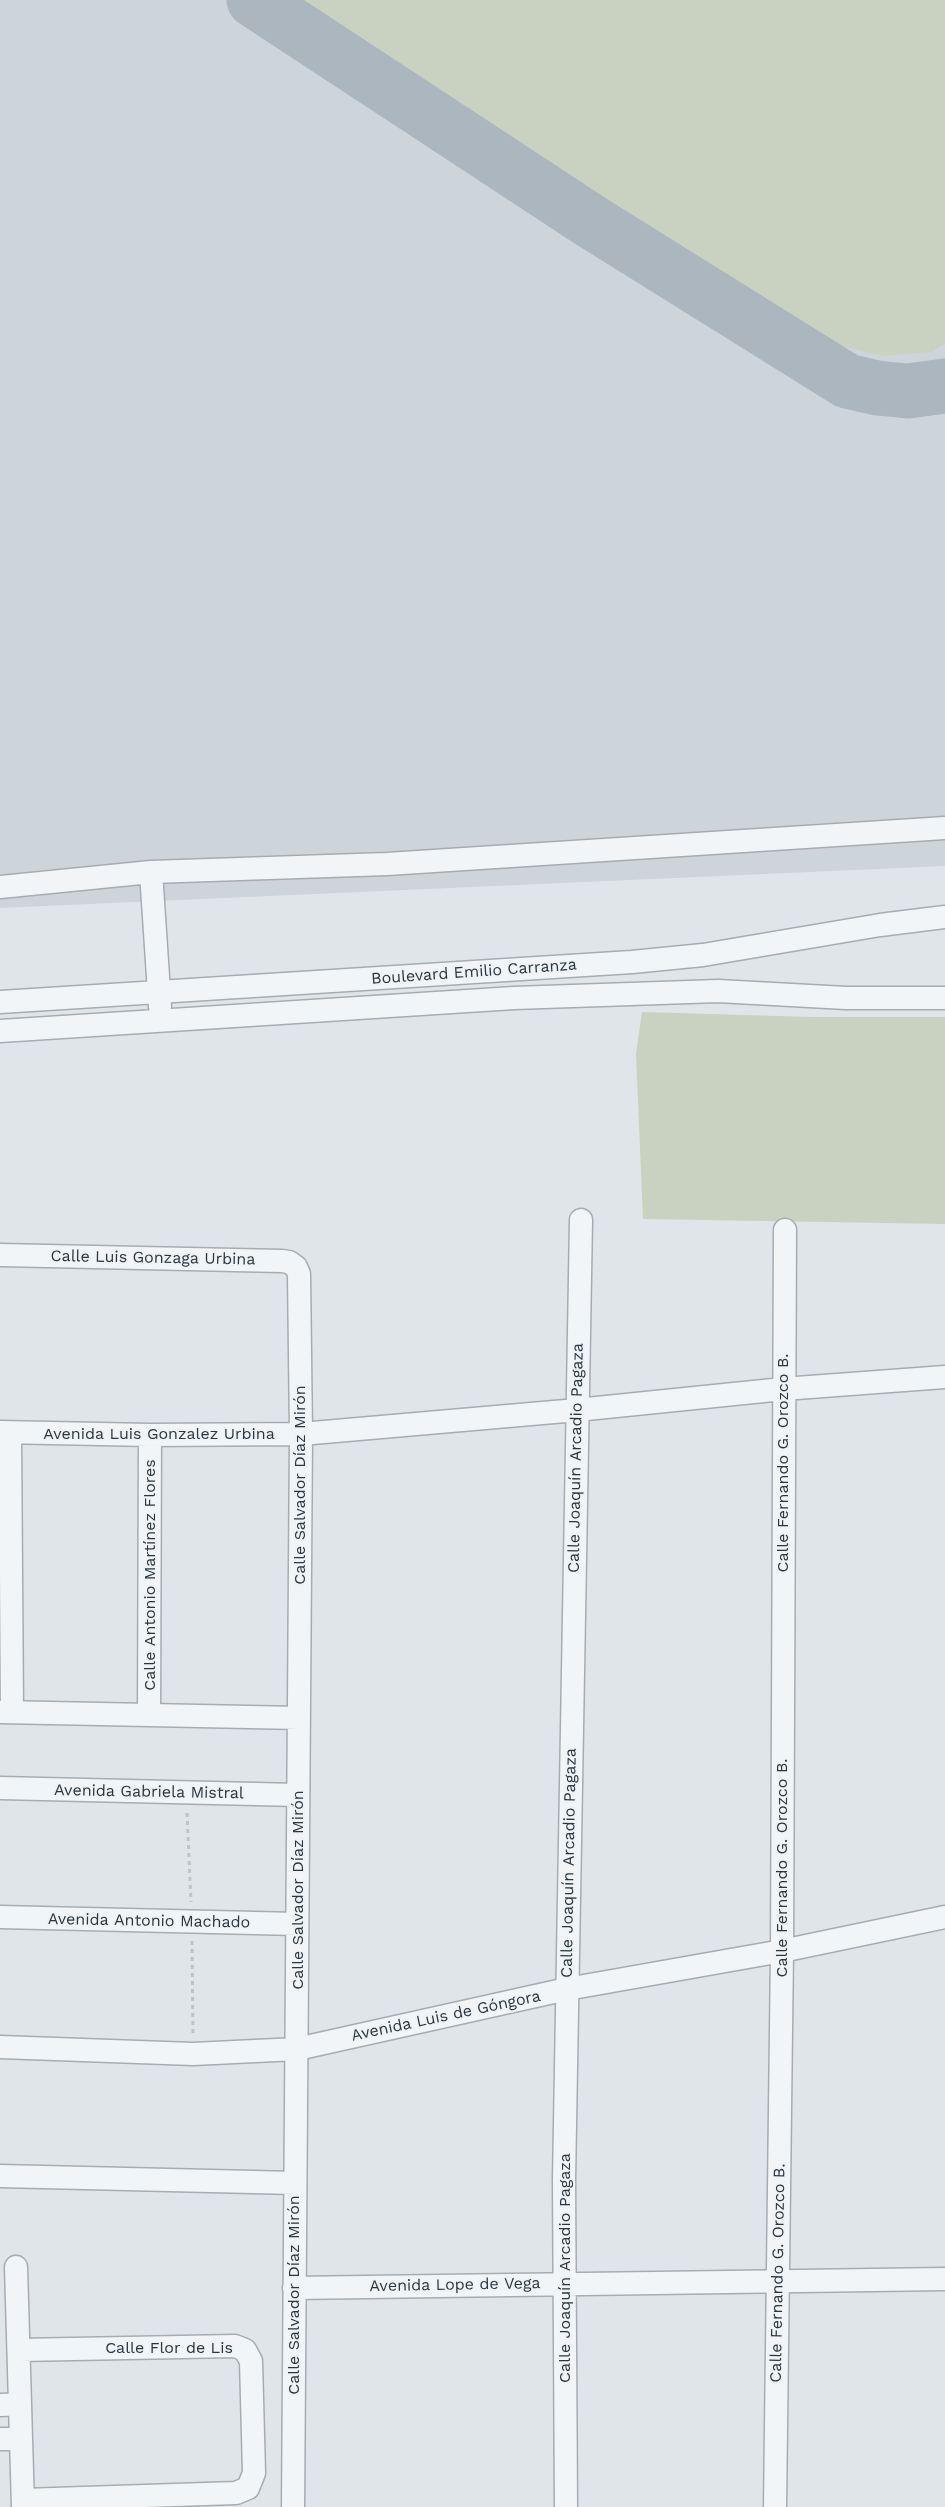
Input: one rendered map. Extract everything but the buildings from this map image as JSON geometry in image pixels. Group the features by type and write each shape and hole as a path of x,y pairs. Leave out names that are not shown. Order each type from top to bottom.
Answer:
{"street":[{"path":"0,887 151,872 387,864 945,828"},
{"path":"151,872 160,1021"},
{"name":"Boulevard Emilio Carranza","path":"0,1002 632,962 703,955 880,925 945,917"},
{"name":"Boulevard Emilio Carranza","path":"0,1031 514,998 718,991 846,998 945,998"},
{"name":"Calle Joaquín Arcadio Pagaza","path":"566,2507 564,2284 581,1220"},
{"name":"Calle Fernando G. Orozco B.","path":"775,2507 782,1951 785,1230"},
{"name":"Calle Luis Gonzaga Urbina","path":"0,1255 282,1261 289,1262 296,1267 299,1274"},
{"name":"Calle Salvador Díaz Mirón","path":"292,2507 301,1434 299,1274"},
{"name":"Avenida Luis Gonzalez Urbina","path":"5,1432 150,1435 301,1434 577,1410 783,1389 945,1377"},
{"path":"5,1432 6,1712 299,1718"},
{"name":"Calle Antonio Martínez Flores","path":"149,1715 150,1435"},
{"name":"Avenida Gabriela Mistral","path":"0,1788 298,1796"},
{"name":"Avenida Antonio Machado","path":"0,1917 297,1924"},
{"name":"Avenida Luis de Góngora","path":"0,2048 194,2054 297,2049 568,1990 782,1951 945,1917"},
{"path":"0,2176 295,2183"},
{"path":"16,2267 19,2350"},
{"name":"Avenida Lope de Vega","path":"294,2288 945,2279"},
{"name":"Calle Flor de Lis","path":"235,2346 245,2350 251,2361 254,2473 248,2488 236,2493 23,2504 11,2439 10,2404 19,2350 235,2346"}],"shaded area":[{"path":"0,0 945,0 945,866 0,908"}],"green space":[{"path":"286,0 945,0 945,343 932,352 883,356 838,345 797,326 719,282"},
{"path":"642,1012 812,1017 945,1017 945,1224 643,1219 636,1054"}],"taxiway":[{"path":"254,0 592,222 847,381 877,388 908,391 945,386"}]}
